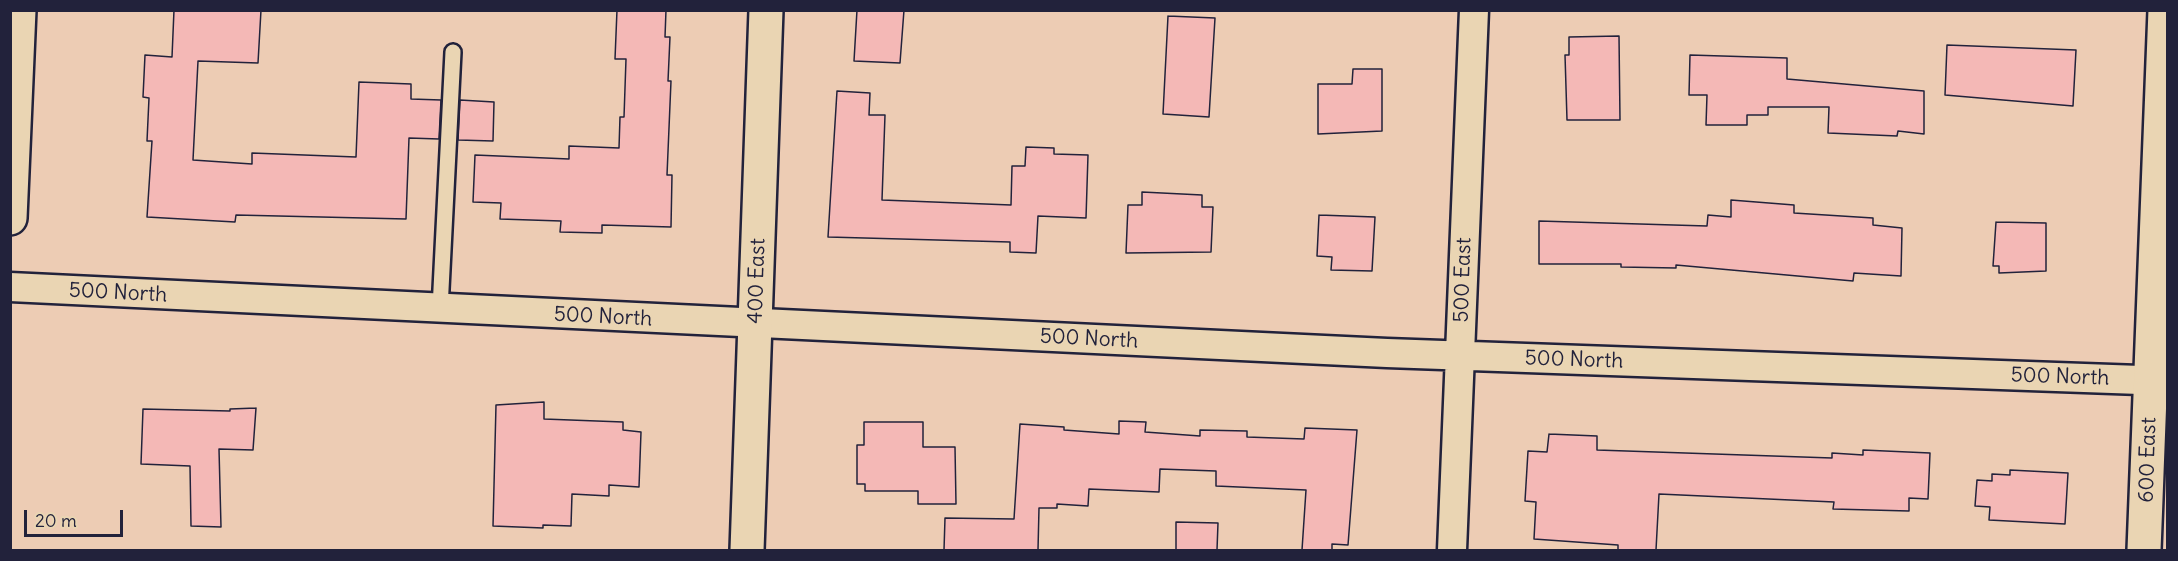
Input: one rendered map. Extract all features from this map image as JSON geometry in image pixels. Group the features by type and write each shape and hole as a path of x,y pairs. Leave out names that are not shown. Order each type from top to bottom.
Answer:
{"street":[{"path":"10,218 19,10"},
{"name":"400 East","path":"747,550 766,10"},
{"name":"500 East","path":"1452,550 1474,10"},
{"name":"600 East","path":"2144,550 2159,380 2165,10"},
{"name":"500 North","path":"10,287 1460,356 2159,380"}],"lane":[{"path":"440,309 453,52"}],"building":[{"path":"174,10 261,10 258,63 198,61 193,160 252,164 252,153 356,157 359,82 411,84 411,99 441,100 439,139 409,138 406,219 236,215 235,222 147,217 152,141 147,141 149,98 143,97 145,55 172,57"},
{"path":"617,10 666,10 665,37 670,37 668,81 671,81 667,175 672,175 671,227 602,225 602,233 560,232 561,221 500,219 501,203 473,202 475,155 569,159 569,146 619,148 620,117 624,117 626,59 615,59"},
{"path":"857,10 904,10 900,63 854,61"},
{"path":"1168,16 1215,18 1209,117 1163,114"},
{"path":"1619,36 1620,120 1567,120 1565,55 1569,55 1569,37"},
{"path":"1947,45 2076,50 2073,106 1945,95"},
{"path":"1690,55 1787,58 1787,79 1924,91 1924,134 1898,131 1897,136 1828,133 1829,107 1768,107 1768,115 1747,115 1747,125 1706,125 1707,95 1689,95"},
{"path":"1353,69 1382,69 1382,131 1318,134 1318,84 1352,84"},
{"path":"837,91 870,93 869,115 885,115 882,200 1011,205 1012,166 1025,166 1026,147 1054,148 1054,154 1088,155 1086,218 1038,216 1036,253 1010,252 1010,242 828,237"},
{"path":"460,100 494,102 493,141 458,140"},
{"path":"1142,192 1202,195 1202,207 1213,207 1211,252 1126,253 1128,205 1142,205"},
{"path":"1731,200 1794,205 1794,213 1873,218 1873,225 1902,228 1901,276 1854,273 1853,281 1676,265 1676,268 1621,267 1621,264 1539,264 1539,221 1707,226 1708,215 1731,217"},
{"path":"1319,215 1375,217 1372,271 1331,270 1332,257 1317,256"},
{"path":"1996,222 2046,223 2046,271 1999,273 1999,266 1993,266"},
{"path":"544,402 544,419 623,422 623,430 641,432 639,487 609,485 609,496 572,494 571,526 543,525 543,528 493,526 496,405"},
{"path":"256,408 253,450 219,449 221,527 191,526 190,466 141,464 143,409 230,411 230,409"},
{"path":"1119,421 1146,422 1145,432 1200,436 1200,430 1247,431 1247,437 1304,439 1305,428 1357,430 1348,545 1332,544 1332,550 1302,550 1306,490 1216,486 1216,471 1160,469 1159,492 1089,489 1088,506 1057,504 1057,508 1039,508 1038,550 944,550 945,518 1014,519 1020,424 1119,434"},
{"path":"864,422 923,422 923,447 955,447 956,504 918,504 918,491 865,491 865,484 857,484 857,445 864,445"},
{"path":"1549,434 1597,436 1597,450 1832,458 1832,453 1863,455 1863,450 1930,453 1928,499 1909,498 1909,511 1833,509 1834,502 1659,494 1656,550 1618,550 1618,545 1534,539 1536,502 1525,501 1528,451 1547,452"},
{"path":"2010,470 2068,473 2065,524 1989,520 1990,507 1975,506 1977,480 1992,481 1992,474 2010,475"},
{"path":"1176,522 1218,523 1217,550 1176,550"}]}
